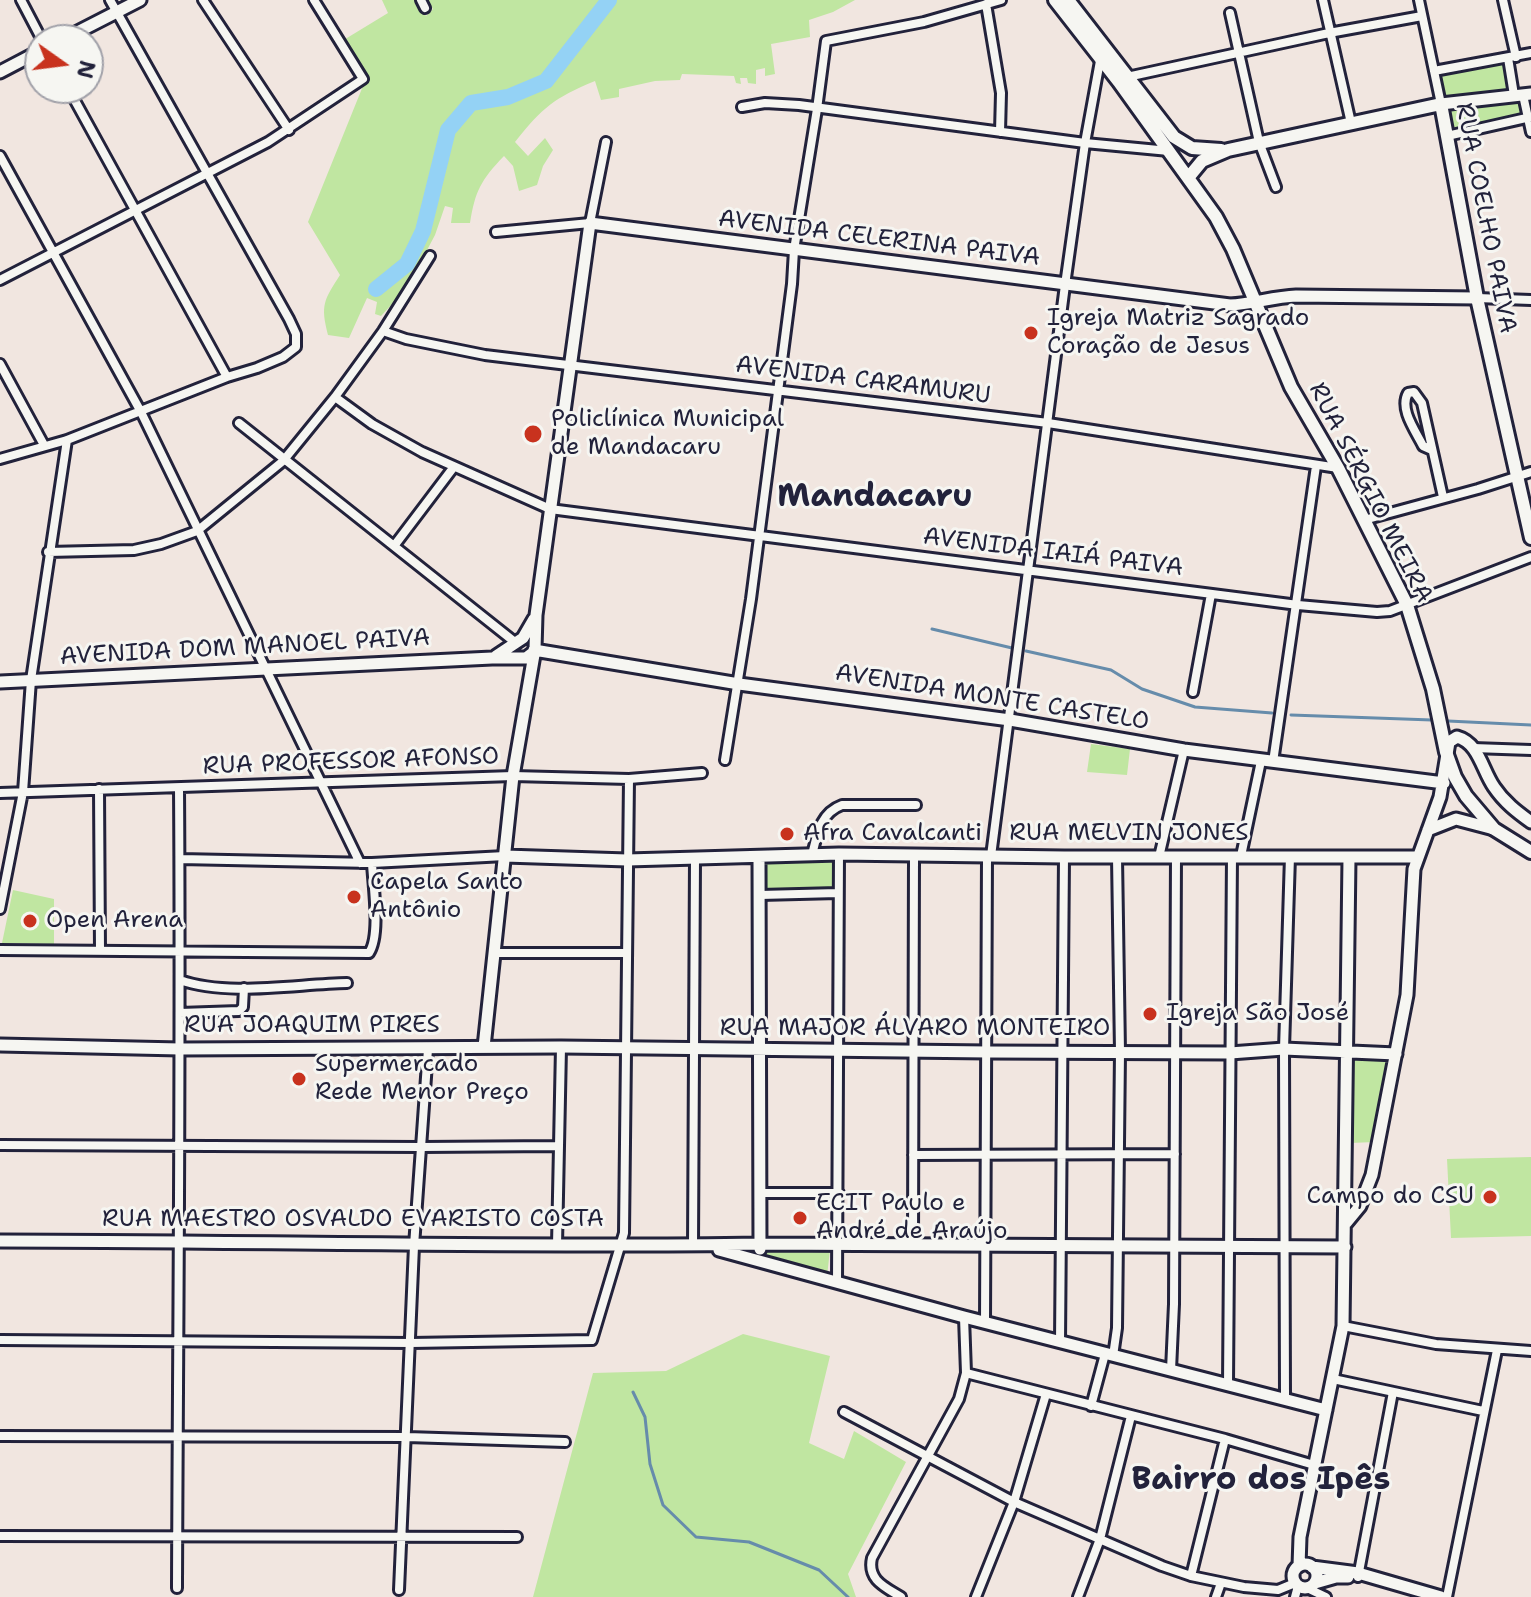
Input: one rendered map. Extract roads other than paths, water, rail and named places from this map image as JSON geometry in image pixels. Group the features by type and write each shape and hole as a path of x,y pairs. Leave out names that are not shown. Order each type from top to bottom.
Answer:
{"main road":[{"path":"93,24 140,0"},
{"name":"RUA SÉRGIO MEIRA","path":"1055,0 1119,82 1222,227 1257,301 1275,354 1291,387 1338,468 1407,605 1433,689 1446,752 1455,777 1466,796 1494,829 1531,852"},
{"path":"1068,0 1159,121 1182,144 1201,150 1228,150"},
{"path":"0,72 24,59"},
{"path":"1188,178 1202,161 1259,142 1441,104 1523,95"},
{"name":"RUA COELHO PAIVA","path":"1441,104 1477,298 1531,538"},
{"path":"484,1047 513,776 527,682 524,648 536,615 590,223"},
{"name":"AVENIDA CELERINA PAIVA","path":"590,223 1230,305 1296,296 1477,298"},
{"name":"AVENIDA DOM MANOEL PAIVA","path":"0,682 492,658 524,648"},
{"name":"AVENIDA MONTE CASTELO","path":"524,648 739,684 1010,720 1184,750 1444,783"},
{"path":"1346,1223 1360,1206 1369,1187 1410,972 1412,884 1418,857 1444,783 1449,742 1457,737 1465,740 1473,748 1494,787 1511,807 1531,822"},
{"path":"1427,831 1456,819 1494,829"},
{"name":"RUA MELVIN JONES","path":"505,856 627,860 839,854 1418,857"},
{"path":"759,858 759,1260"},
{"path":"1302,1587 1293,1573 1299,1566 1300,1537 1343,1326 1349,858"},
{"name":"RUA JOAQUIM PIRES","path":"0,1045 180,1049 561,1047 625,1050"},
{"name":"RUA MAJOR ÁLVARO MONTEIRO","path":"625,1050 1230,1053 1284,1049 1396,1054"},
{"name":"RUA MAESTRO OSVALDO EVARISTO COSTA","path":"0,1241 706,1246"},
{"path":"706,1246 1345,1247"},
{"path":"706,1246 964,1317 1326,1410"},
{"path":"1299,1566 1362,1576 1441,1597"},
{"path":"1302,1587 1317,1574 1312,1567"},
{"path":"1302,1587 1336,1577 1362,1576"}],"street":[{"path":"21,0 34,24"},
{"path":"0,459 67,440 141,412 283,357 296,347 296,334 110,0"},
{"path":"203,0 289,130"},
{"path":"0,280 289,130 363,79 314,0"},
{"path":"725,760 739,684 794,250 826,41 924,22 1001,0"},
{"path":"1323,0 1351,123"},
{"name":"RUA COELHO PAIVA","path":"1419,0 1441,104"},
{"path":"1503,0 1512,58 1530,117 1531,132"},
{"path":"986,4 1001,93 1000,132"},
{"path":"1230,13 1259,142 1276,187"},
{"path":"1127,77 1422,16"},
{"path":"1434,71 1531,53"},
{"path":"985,1322 989,856 1010,720 1065,285 1100,61"},
{"path":"77,104 227,377"},
{"path":"742,107 781,104 1169,151"},
{"path":"1447,136 1530,117"},
{"path":"590,223 606,142"},
{"path":"0,156 141,412 360,863"},
{"name":"AVENIDA CELERINA PAIVA","path":"496,232 590,223"},
{"path":"48,552 134,550 197,531 283,461 383,331 430,256"},
{"path":"1477,298 1531,300"},
{"name":"AVENIDA CARAMURU","path":"383,331 439,347 570,366 1048,423 1338,468"},
{"path":"0,364 44,445"},
{"path":"1432,450 1423,446 1405,409 1408,393 1414,392 1422,403 1443,497"},
{"name":"AVENIDA IAIÁ PAIVA","path":"335,397 372,424 453,468 550,509 758,537 1298,605 1377,612 1407,605 1531,557"},
{"path":"239,423 283,461 524,648"},
{"path":"0,909 23,792 31,680 67,440"},
{"path":"1228,1384 1230,1053 1236,856 1267,761 1298,605 1316,466"},
{"path":"394,546 453,468"},
{"path":"1364,520 1531,472"},
{"path":"1193,692 1211,594"},
{"path":"1473,748 1531,750"},
{"path":"1159,857 1184,750"},
{"name":"RUA PROFESSOR AFONSO","path":"0,793 513,776 629,779 702,773"},
{"path":"0,1340 411,1343 592,1340 622,1244 625,1202 629,779"},
{"path":"177,1588 181,953 179,788"},
{"path":"99,789 100,951"},
{"path":"812,855 820,825 832,809 842,805 916,805"},
{"path":"837,1281 840,1245 839,854"},
{"path":"913,1245 914,854"},
{"path":"180,859 372,863 505,856"},
{"path":"1171,1370 1176,856"},
{"path":"1285,1399 1284,1049 1290,856"},
{"path":"1060,1342 1064,857"},
{"path":"1091,1406 1117,1328 1120,1052 1117,857"},
{"path":"693,1246 695,859"},
{"path":"0,950 369,953 373,946 372,863"},
{"path":"760,895 838,893"},
{"path":"494,953 626,953"},
{"path":"180,980 195,985 244,988 347,983"},
{"path":"180,1013 239,1011 243,1007 244,988"},
{"path":"557,1245 561,1047"},
{"path":"399,1590 414,1246 428,1049"},
{"path":"0,1145 558,1146"},
{"path":"913,1155 1175,1154"},
{"path":"759,1193 839,1193"},
{"path":"901,1597 873,1577 869,1568 953,1411 966,1373 964,1317"},
{"path":"1343,1326 1436,1344 1531,1351"},
{"path":"1447,1597 1497,1350"},
{"path":"966,1373 1314,1465"},
{"path":"1333,1379 1483,1411"},
{"path":"1362,1576 1393,1392"},
{"path":"976,1597 1014,1502 1046,1394"},
{"path":"844,1412 1014,1502 1191,1576 1268,1594 1302,1587 1326,1597"},
{"path":"1078,1597 1100,1539 1131,1416"},
{"path":"0,1436 407,1437 565,1442"},
{"path":"1191,1576 1225,1439"},
{"path":"0,1536 517,1537"},
{"path":"1216,1597 1221,1583"}],"waterway":[{"path":"376,289 407,264 423,231 448,130 471,103 508,97 546,81 609,0"},
{"path":"932,629 1012,648"},
{"path":"1026,651 1111,670 1142,689 1195,707 1272,713"},
{"path":"1291,715 1432,720"},
{"path":"1448,721 1531,725"},
{"path":"633,1392 645,1417 650,1464 663,1505 696,1537 749,1542 819,1570 848,1597"}],"place":[{"name":"Igreja Matriz Sagrado Coração de Jesus","path":"1031,333"},
{"name":"Policlínica Municipal de Mandacaru","path":"533,434"},
{"name":"Afra Cavalcanti","path":"787,834"},
{"name":"Capela Santo Antônio","path":"354,897"},
{"name":"Open Arena","path":"30,921"},
{"name":"Igreja São José","path":"1150,1014"},
{"name":"Supermercado Rede Menor Preço","path":"299,1079"},
{"name":"Campo do CSU","path":"1490,1197"},
{"name":"ECIT Paulo e André de Araújo","path":"800,1218"}],"district":[{"name":"Mandacaru","path":"875,498"},
{"name":"Bairro dos Ipês","path":"1261,1481"}]}
